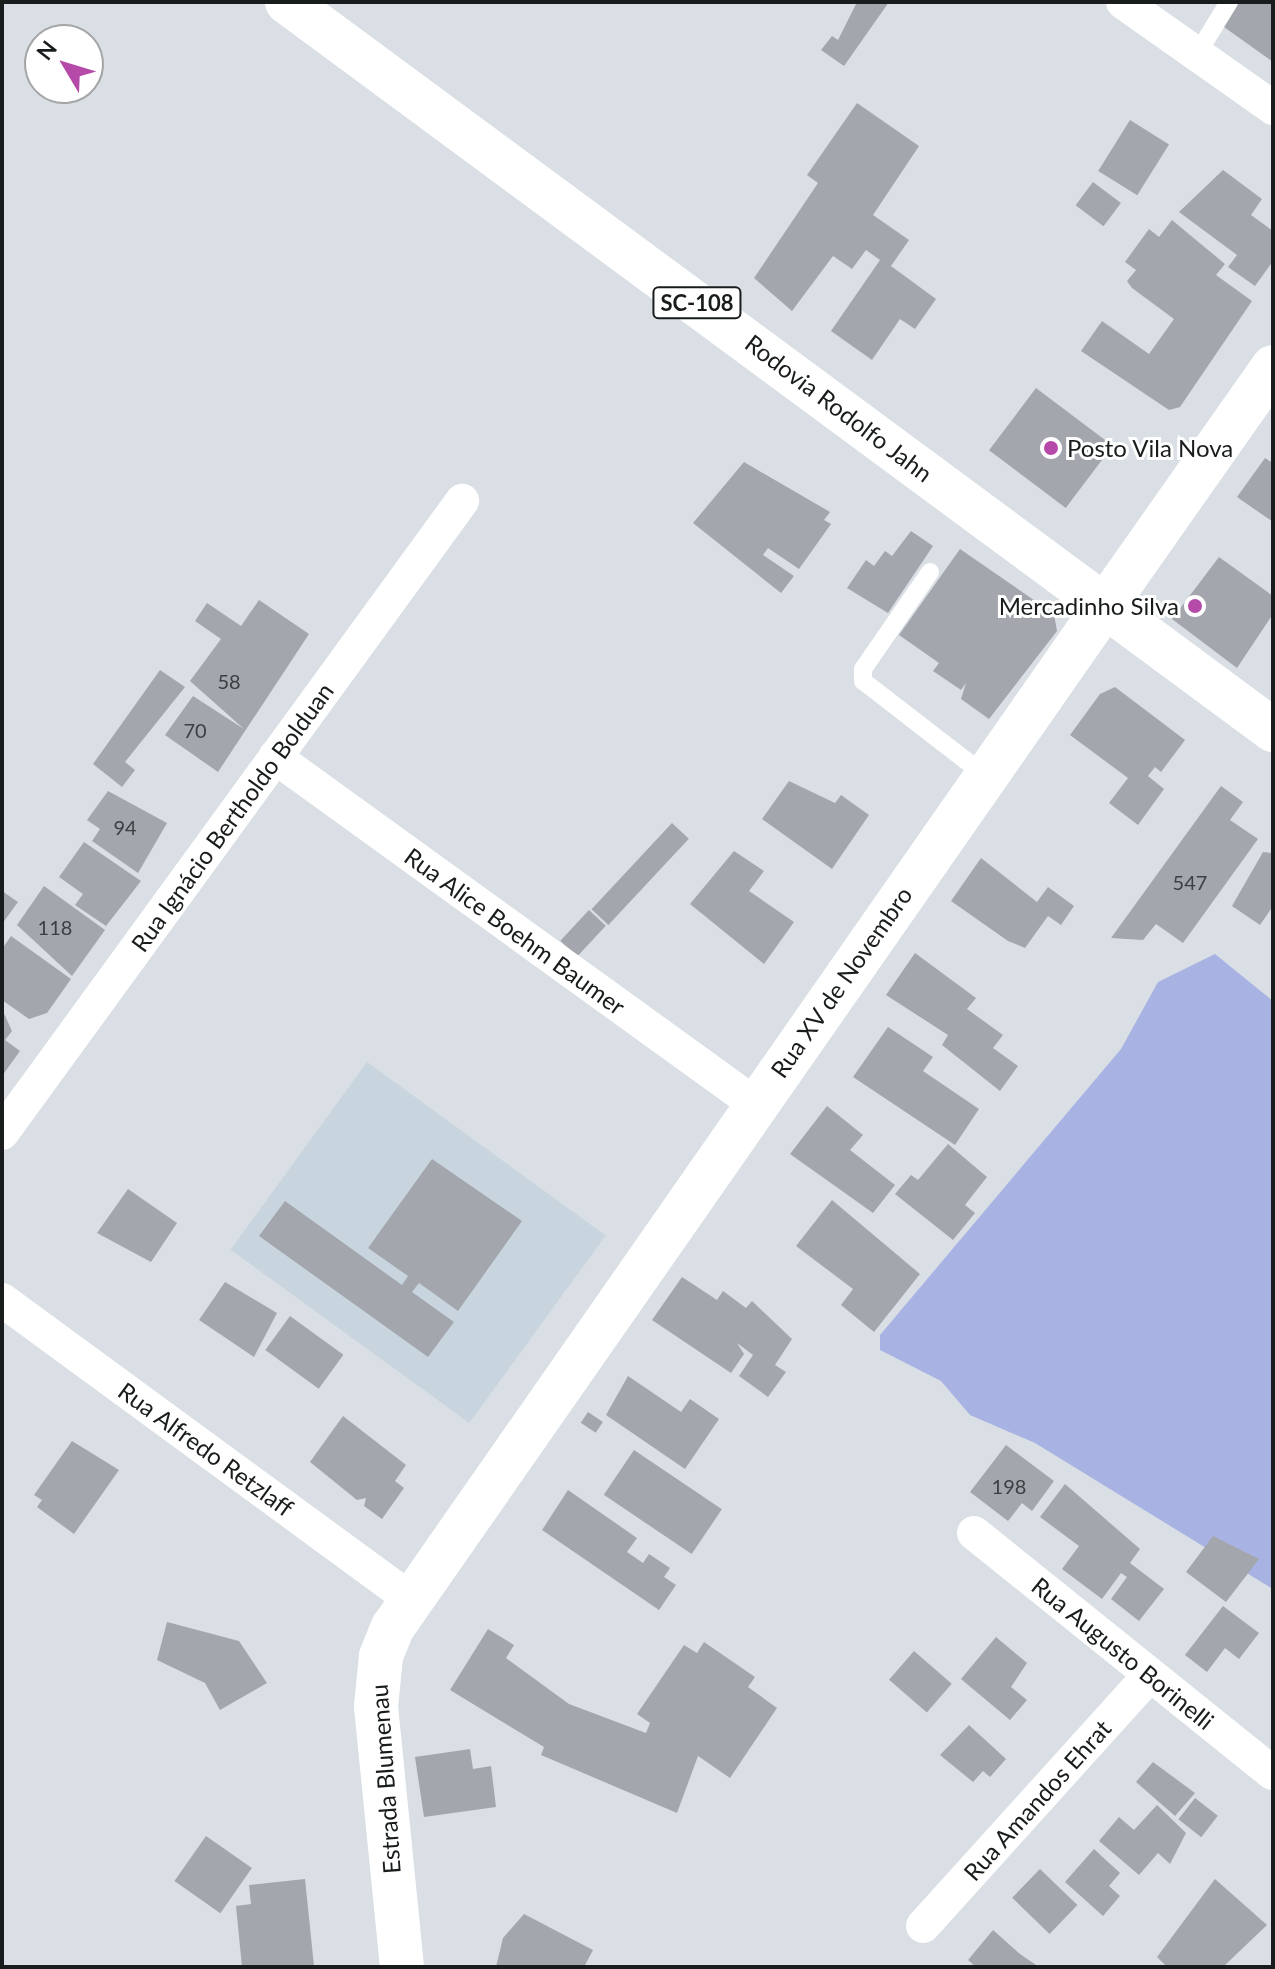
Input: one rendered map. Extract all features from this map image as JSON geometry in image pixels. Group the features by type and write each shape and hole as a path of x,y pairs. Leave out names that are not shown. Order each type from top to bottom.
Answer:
{"street":[{"name":"Rodovia Rodolfo Jahn","path":"287,2 1273,730"},
{"path":"1123,2 1273,108"},
{"name":"Rua XV de Novembro","path":"409,1598 1273,367"},
{"name":"Rua Ignácio Bertholdo Bolduan","path":"2,1133 462,501"},
{"name":"Rua Alice Boehm Baumer","path":"275,757 755,1104"},
{"name":"Rua Alfredo Retzlaff","path":"2,1300 409,1598"},
{"name":"Rua Augusto Borinelli","path":"974,1533 1273,1773"},
{"name":"Estrada Blumenau","path":"402,1967 376,1681 409,1598"},
{"name":"Rua Amandos Ehrat","path":"923,1926 1150,1675"}],"lane":[{"path":"1197,54 1229,2"},
{"path":"930,572 863,669 863,681 986,776"}],"shaded area":[{"path":"1215,954 1273,1001 1273,1589 1035,1443 970,1415 941,1381 880,1350 880,1335 1121,1049 1158,982"},
{"path":"367,1062 606,1235 469,1423 231,1250"}],"building":[{"path":"857,2 889,2 844,66 821,50 832,36 838,40"},
{"path":"1231,2 1273,2 1273,62 1217,22"},
{"path":"857,103 919,146 873,215 909,240 891,266 936,299 915,329 900,319 872,360 831,331 880,260 866,250 852,269 833,256 792,311 754,278 818,183 807,175"},
{"path":"1130,120 1169,144 1137,195 1098,171"},
{"path":"1223,170 1262,199 1251,215 1273,231 1273,261 1255,286 1228,267 1237,255 1179,212"},
{"path":"1093,182 1121,203 1103,226 1076,205"},
{"path":"1172,220 1225,264 1216,275 1252,301 1180,407 1169,410 1081,351 1102,321 1149,354 1174,319 1132,288 1127,281 1136,270 1125,262 1149,229 1159,237"},
{"name":"Posto Vila Nova","path":"1036,388 1113,446 1066,508 989,450"},
{"path":"1265,458 1273,463 1273,522 1237,497"},
{"path":"744,462 830,512 824,520 831,524 799,569 768,548 763,555 794,576 781,593 693,523"},
{"path":"911,531 933,546 888,613 847,588 866,560 874,566 885,551 892,556"},
{"path":"960,549 1054,614 1057,631 989,719 961,699 966,683 961,690 933,671 939,663 899,635"},
{"path":"1219,557 1273,596 1273,614 1237,668 1172,619"},
{"path":"259,600 309,634 218,772 165,735 193,696 244,729 190,681 221,639 195,621 207,603 241,626"},
{"path":"160,670 185,687 125,762 135,770 122,787 93,764"},
{"path":"1115,687 1185,740 1161,772 1155,767 1148,776 1164,789 1138,825 1109,803 1128,778 1070,735 1100,694"},
{"path":"789,781 835,803 841,795 869,815 832,869 762,819"},
{"path":"1221,786 1243,802 1230,820 1258,839 1183,943 1156,924 1143,940 1111,938"},
{"path":"108,791 167,823 138,873 92,841 100,829 87,820"},
{"path":"672,823 689,839 608,925 592,909"},
{"path":"84,842 141,881 106,926 75,905 83,894 59,877"},
{"path":"734,851 764,871 749,891 794,922 764,964 690,904"},
{"path":"1263,852 1273,853 1273,906 1260,925 1232,906"},
{"path":"981,858 1037,902 1048,887 1074,906 1061,925 1048,916 1025,948 1008,941 951,901"},
{"path":"44,886 105,930 72,976 17,925"},
{"path":"2,891 18,902 2,924"},
{"path":"589,910 606,926 577,956 560,941"},
{"path":"11,936 71,979 47,1013 29,1019 2,1000 2,949"},
{"path":"915,953 976,998 967,1009 1003,1035 993,1048 1018,1066 1000,1091 942,1045 948,1035 886,995"},
{"path":"2,1009 12,1031 5,1040 20,1051 2,1076"},
{"path":"888,1027 933,1057 923,1071 979,1109 955,1145 853,1077"},
{"path":"827,1106 863,1135 850,1150 895,1185 873,1213 790,1154"},
{"path":"948,1144 987,1177 965,1205 975,1213 953,1240 895,1194 911,1175 918,1180"},
{"path":"432,1159 522,1221 458,1311 419,1283 412,1292 454,1322 428,1357 259,1236 285,1201 402,1285 408,1276 368,1248"},
{"path":"128,1189 177,1223 151,1262 97,1233"},
{"path":"832,1200 920,1274 874,1332 841,1305 853,1289 796,1246"},
{"path":"682,1277 717,1300 723,1291 746,1308 752,1301 792,1339 775,1365 786,1372 768,1397 739,1376 753,1355 737,1343 744,1354 731,1373 652,1320"},
{"path":"225,1282 277,1313 254,1357 199,1320"},
{"path":"290,1316 343,1355 319,1389 265,1350"},
{"path":"628,1376 681,1412 690,1399 719,1419 685,1469 606,1415"},
{"path":"588,1412 603,1422 596,1433 581,1423"},
{"path":"343,1416 406,1465 395,1481 404,1488 382,1519 364,1506 366,1498 357,1500 310,1462"},
{"path":"72,1441 119,1470 74,1534 37,1507 42,1500 34,1495"},
{"path":"1006,1445 1054,1481 1032,1511 1022,1503 1008,1521 970,1492"},
{"path":"634,1450 722,1509 692,1554 604,1495"},
{"path":"1065,1484 1140,1549 1130,1563 1164,1589 1139,1621 1111,1599 1127,1577 1121,1573 1102,1599 1062,1569 1079,1546 1040,1517"},
{"path":"568,1490 637,1538 627,1552 643,1563 649,1554 670,1568 664,1577 676,1585 659,1610 542,1530"},
{"path":"1213,1536 1259,1559 1226,1602 1186,1572"},
{"path":"1223,1606 1259,1633 1239,1659 1225,1648 1207,1672 1185,1655"},
{"path":"167,1622 239,1641 267,1683 220,1710 205,1683 157,1660"},
{"path":"488,1629 514,1645 506,1658 569,1704 646,1733 650,1723 637,1714 684,1645 697,1653 704,1642 755,1677 748,1687 777,1708 730,1778 698,1756 677,1813 541,1755 544,1747 450,1690"},
{"path":"996,1637 1027,1663 1011,1687 1027,1700 1010,1720 961,1679"},
{"path":"914,1651 952,1684 927,1712 889,1680"},
{"path":"969,1725 1006,1759 990,1777 983,1771 973,1782 940,1755"},
{"path":"470,1749 473,1769 491,1766 496,1807 424,1817 415,1757"},
{"path":"1153,1762 1195,1793 1175,1816 1136,1782"},
{"path":"1195,1798 1218,1816 1201,1837 1178,1819"},
{"path":"1157,1805 1186,1833 1170,1864 1158,1853 1139,1875 1099,1841 1119,1817 1134,1830"},
{"path":"206,1836 252,1868 220,1913 174,1881"},
{"path":"1094,1849 1120,1873 1109,1886 1120,1896 1103,1916 1065,1882"},
{"path":"1040,1869 1077,1905 1050,1934 1012,1898"},
{"path":"305,1879 314,1966 242,1967 236,1906 251,1904 249,1885"},
{"path":"1215,1879 1267,1925 1223,1967 1167,1967 1157,1957"},
{"path":"524,1914 593,1950 584,1967 496,1967 503,1938"},
{"path":"993,1930 1039,1967 976,1967 968,1960"}],"place":[{"name":"Posto Vila Nova","path":"1051,448"},
{"name":"Mercadinho Silva","path":"1195,606"}]}
